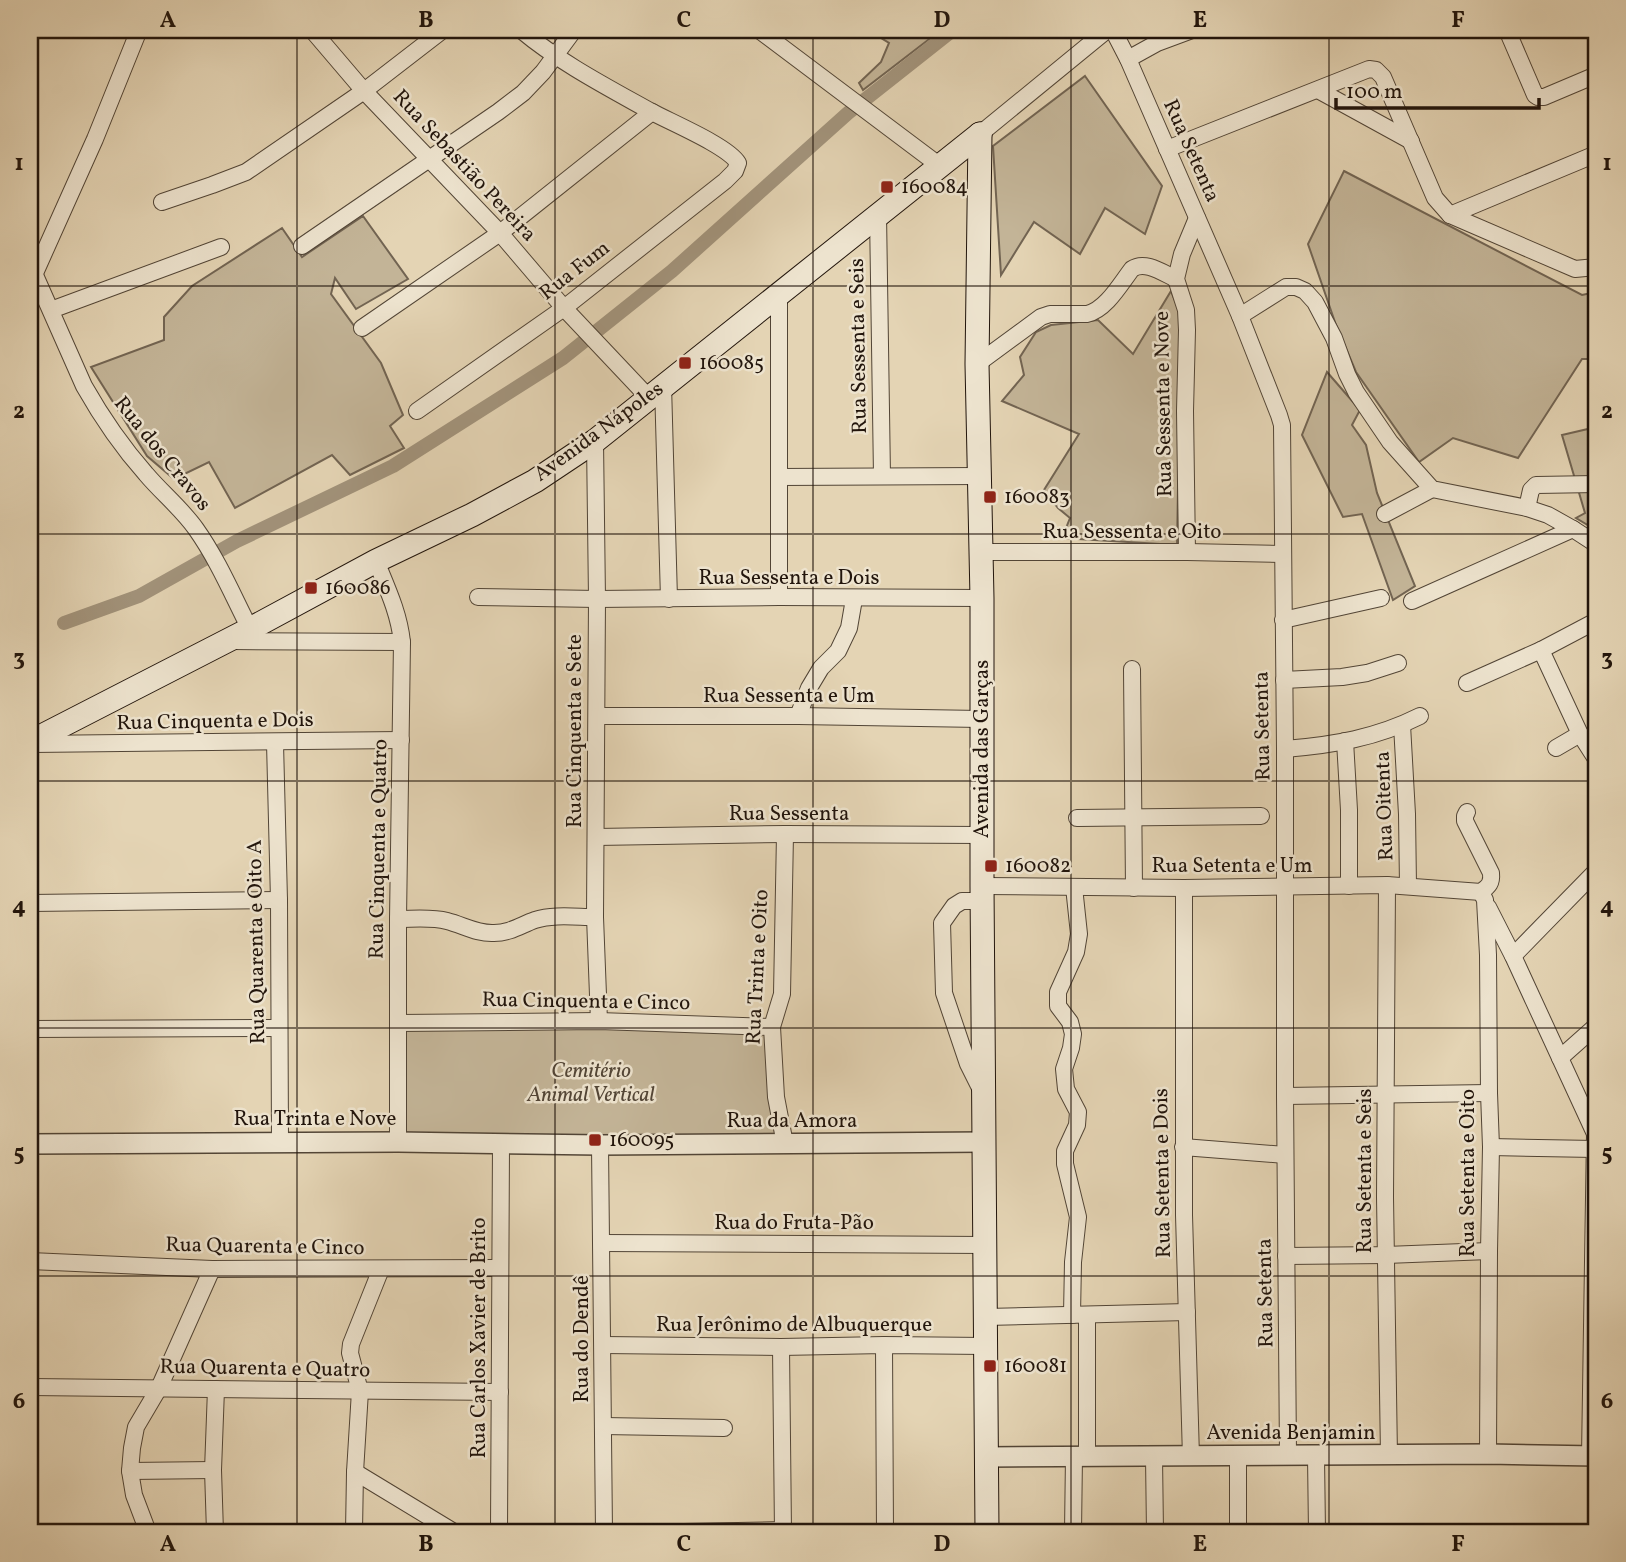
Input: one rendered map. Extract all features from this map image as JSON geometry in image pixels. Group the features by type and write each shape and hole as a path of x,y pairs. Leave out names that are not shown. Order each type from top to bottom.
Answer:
{"main road":[{"name":"Avenida Nápoles","path":"30,743 376,561 535,481 595,441 980,134"},
{"name":"Avenida das Garças","path":"980,134 977,364 981,476 987,1532"}],"street":[{"path":"30,289 32,268 95,139 139,30"},
{"name":"Rua Sebastião Pereira","path":"312,30 364,91 500,233 590,336 656,391"},
{"path":"162,202 246,172 364,91 443,30"},
{"path":"362,328 500,233 652,112 555,55 521,30"},
{"path":"302,246 523,93 543,72 574,30"},
{"path":"759,30 940,166"},
{"name":"Avenida Nápoles","path":"980,134 1107,30"},
{"name":"Rua Setenta","path":"1113,30 1240,316 1282,425 1288,1456"},
{"path":"1128,59 1159,37 1192,30"},
{"path":"1507,30 1538,97 1545,97 1596,75"},
{"path":"1167,149 1369,69 1376,70 1383,77 1435,198 1450,215 1575,269 1596,267"},
{"path":"1318,90 1410,141"},
{"name":"Rua Fum","path":"417,411 564,308 735,171 738,163 729,153 652,112"},
{"path":"1450,215 1596,154"},
{"name":"Rua Sessenta e Seis","path":"878,214 882,476"},
{"path":"977,364 1041,317 1050,314 1093,313 1102,307 1137,265 1144,265 1176,279 1187,239 1197,218"},
{"path":"51,310 221,247"},
{"name":"Rua dos Cravos","path":"32,268 94,403 138,465 197,530 250,629"},
{"name":"Rua Sessenta e Nove","path":"1176,279 1186,310 1187,330 1187,552"},
{"path":"1240,316 1286,287 1306,291 1315,302 1334,338 1356,392 1390,442 1432,489 1527,508 1548,515 1596,544"},
{"path":"779,292 779,597"},
{"path":"656,391 669,599"},
{"name":"Rua Cinquenta e Sete","path":"595,441 595,917 599,1021"},
{"path":"779,477 981,476"},
{"path":"1527,508 1531,490 1536,485 1596,484"},
{"path":"1385,514 1432,489"},
{"path":"1412,601 1573,528"},
{"name":"Rua Sessenta e Oito","path":"981,552 1282,554"},
{"name":"Rua Cinquenta e Quatro","path":"376,561 395,608 402,642 398,1142"},
{"name":"Rua Sessenta e Dois","path":"478,597 982,598"},
{"path":"1283,620 1381,597"},
{"path":"799,716 809,688 821,668 838,651 849,628 855,598"},
{"path":"1467,683 1541,650 1596,621"},
{"path":"225,642 402,642"},
{"path":"1541,650 1580,734 1596,759"},
{"path":"1284,680 1342,677 1367,673 1398,663"},
{"path":"1132,669 1134,888"},
{"name":"Rua Sessenta e Um","path":"597,716 981,719"},
{"path":"1285,749 1387,732 1420,716"},
{"name":"Rua Oitenta","path":"1402,725 1408,886"},
{"path":"1556,748 1580,734"},
{"name":"Rua Cinquenta e Dois","path":"30,743 401,740"},
{"path":"1345,741 1349,886"},
{"name":"Rua Quarenta e Oito A","path":"275,743 281,1142"},
{"name":"Rua Setenta e Oito","path":"1467,812 1465,821 1492,880 1483,896 1488,954 1491,1147 1489,1454"},
{"path":"1077,818 1261,816"},
{"name":"Rua Trinta e Oito","path":"785,834 782,994 772,1027 776,1097 785,1144"},
{"name":"Rua Sessenta","path":"596,837 982,835"},
{"path":"1513,956 1596,871"},
{"name":"Rua Setenta e Um","path":"984,1096 968,1064 944,993 942,923 954,906 962,901 982,894 1074,887 1387,885 1483,896"},
{"name":"Rua Setenta e Seis","path":"1387,885 1385,1094 1389,1456"},
{"path":"1073,1532 1080,1457 1079,1315 1073,1262 1078,1217 1065,1164 1066,1151 1077,1125 1078,1112 1066,1089 1063,1069 1073,1034 1070,1022 1058,1006 1058,992 1076,952 1079,934 1074,887"},
{"name":"Rua Setenta e Dois","path":"1184,888 1183,1147 1191,1457"},
{"path":"1483,896 1596,1140 1593,1456"},
{"path":"30,903 279,900"},
{"path":"398,919 436,919 475,931 493,933 507,932 547,917 595,917"},
{"name":"Rua Cinquenta e Cinco","path":"399,1023 599,1021 772,1027"},
{"path":"1560,1058 1596,1026"},
{"path":"30,1029 279,1028"},
{"path":"1285,1096 1489,1093"},
{"path":"1491,1147 1596,1140"},
{"name":"Rua Trinta e Nove","path":"30,1144 398,1142 600,1145"},
{"name":"Rua da Amora","path":"600,1145 984,1142"},
{"name":"Rua Carlos Xavier de Brito","path":"499,1532 501,1144"},
{"name":"Rua do Dendê","path":"600,1145 604,1532"},
{"path":"1183,1147 1285,1155"},
{"name":"Rua do Fruta-Pão","path":"602,1243 986,1245"},
{"path":"1286,1256 1489,1251"},
{"name":"Rua Quarenta e Cinco","path":"30,1261 212,1269 500,1268"},
{"path":"148,1532 134,1495 130,1471 136,1427 159,1388 212,1269"},
{"path":"354,1532 359,1391 351,1344 381,1269"},
{"path":"986,1317 1187,1312"},
{"name":"Rua Jerônimo de Albuquerque","path":"603,1345 986,1346"},
{"path":"884,1345 886,1532"},
{"path":"684,1532 783,1531 780,1347"},
{"name":"Rua Quarenta e Quatro","path":"30,1387 500,1392"},
{"path":"215,1532 213,1470 216,1389"},
{"path":"603,1426 724,1428"},
{"name":"Avenida Benjamin","path":"986,1457 1489,1454 1593,1456"},
{"path":"1238,1456 1238,1532"},
{"path":"1317,1456 1317,1532"},
{"path":"1154,1457 1155,1532"},
{"path":"130,1471 213,1470"},
{"path":"355,1472 454,1532"}],"green space":[{"path":"868,30 941,30 863,90 859,83 881,62 889,43"},
{"path":"1085,76 1162,186 1145,234 1105,208 1080,254 1034,222 1001,275 993,146"},
{"path":"1344,171 1582,295 1596,292 1596,359 1582,359 1518,458 1453,438 1419,462 1356,372 1336,325 1308,244"},
{"path":"363,216 408,279 356,309 335,278 331,294 381,363 403,415 390,426 404,448 350,475 332,455 235,508 209,462 174,479 147,456 91,367 164,340 164,317 192,286 282,228 302,257"},
{"path":"1171,291 1181,315 1177,545 1062,538 1070,518 1044,490 1079,434 1002,401 1024,375 1020,357 1036,332 1051,325 1098,320 1133,354"},
{"path":"1327,372 1360,410 1352,425 1366,445 1377,493 1415,586 1393,600 1362,514 1343,517 1302,435"},
{"path":"1596,426 1596,530 1576,518 1585,513 1562,435"},
{"name":"Cemitério Animal Vertical","path":"399,1023 772,1027 785,1144 398,1142"}],"waterway":[{"path":"64,623 139,596 237,541 393,466 563,358 672,271 848,113 953,30"}],"place":[{"name":"160084","path":"887,187"},
{"name":"160085","path":"685,363"},
{"name":"160083","path":"990,497"},
{"name":"160086","path":"311,588"},
{"name":"160082","path":"991,866"},
{"name":"160095","path":"595,1140"},
{"name":"160081","path":"990,1366"}]}
